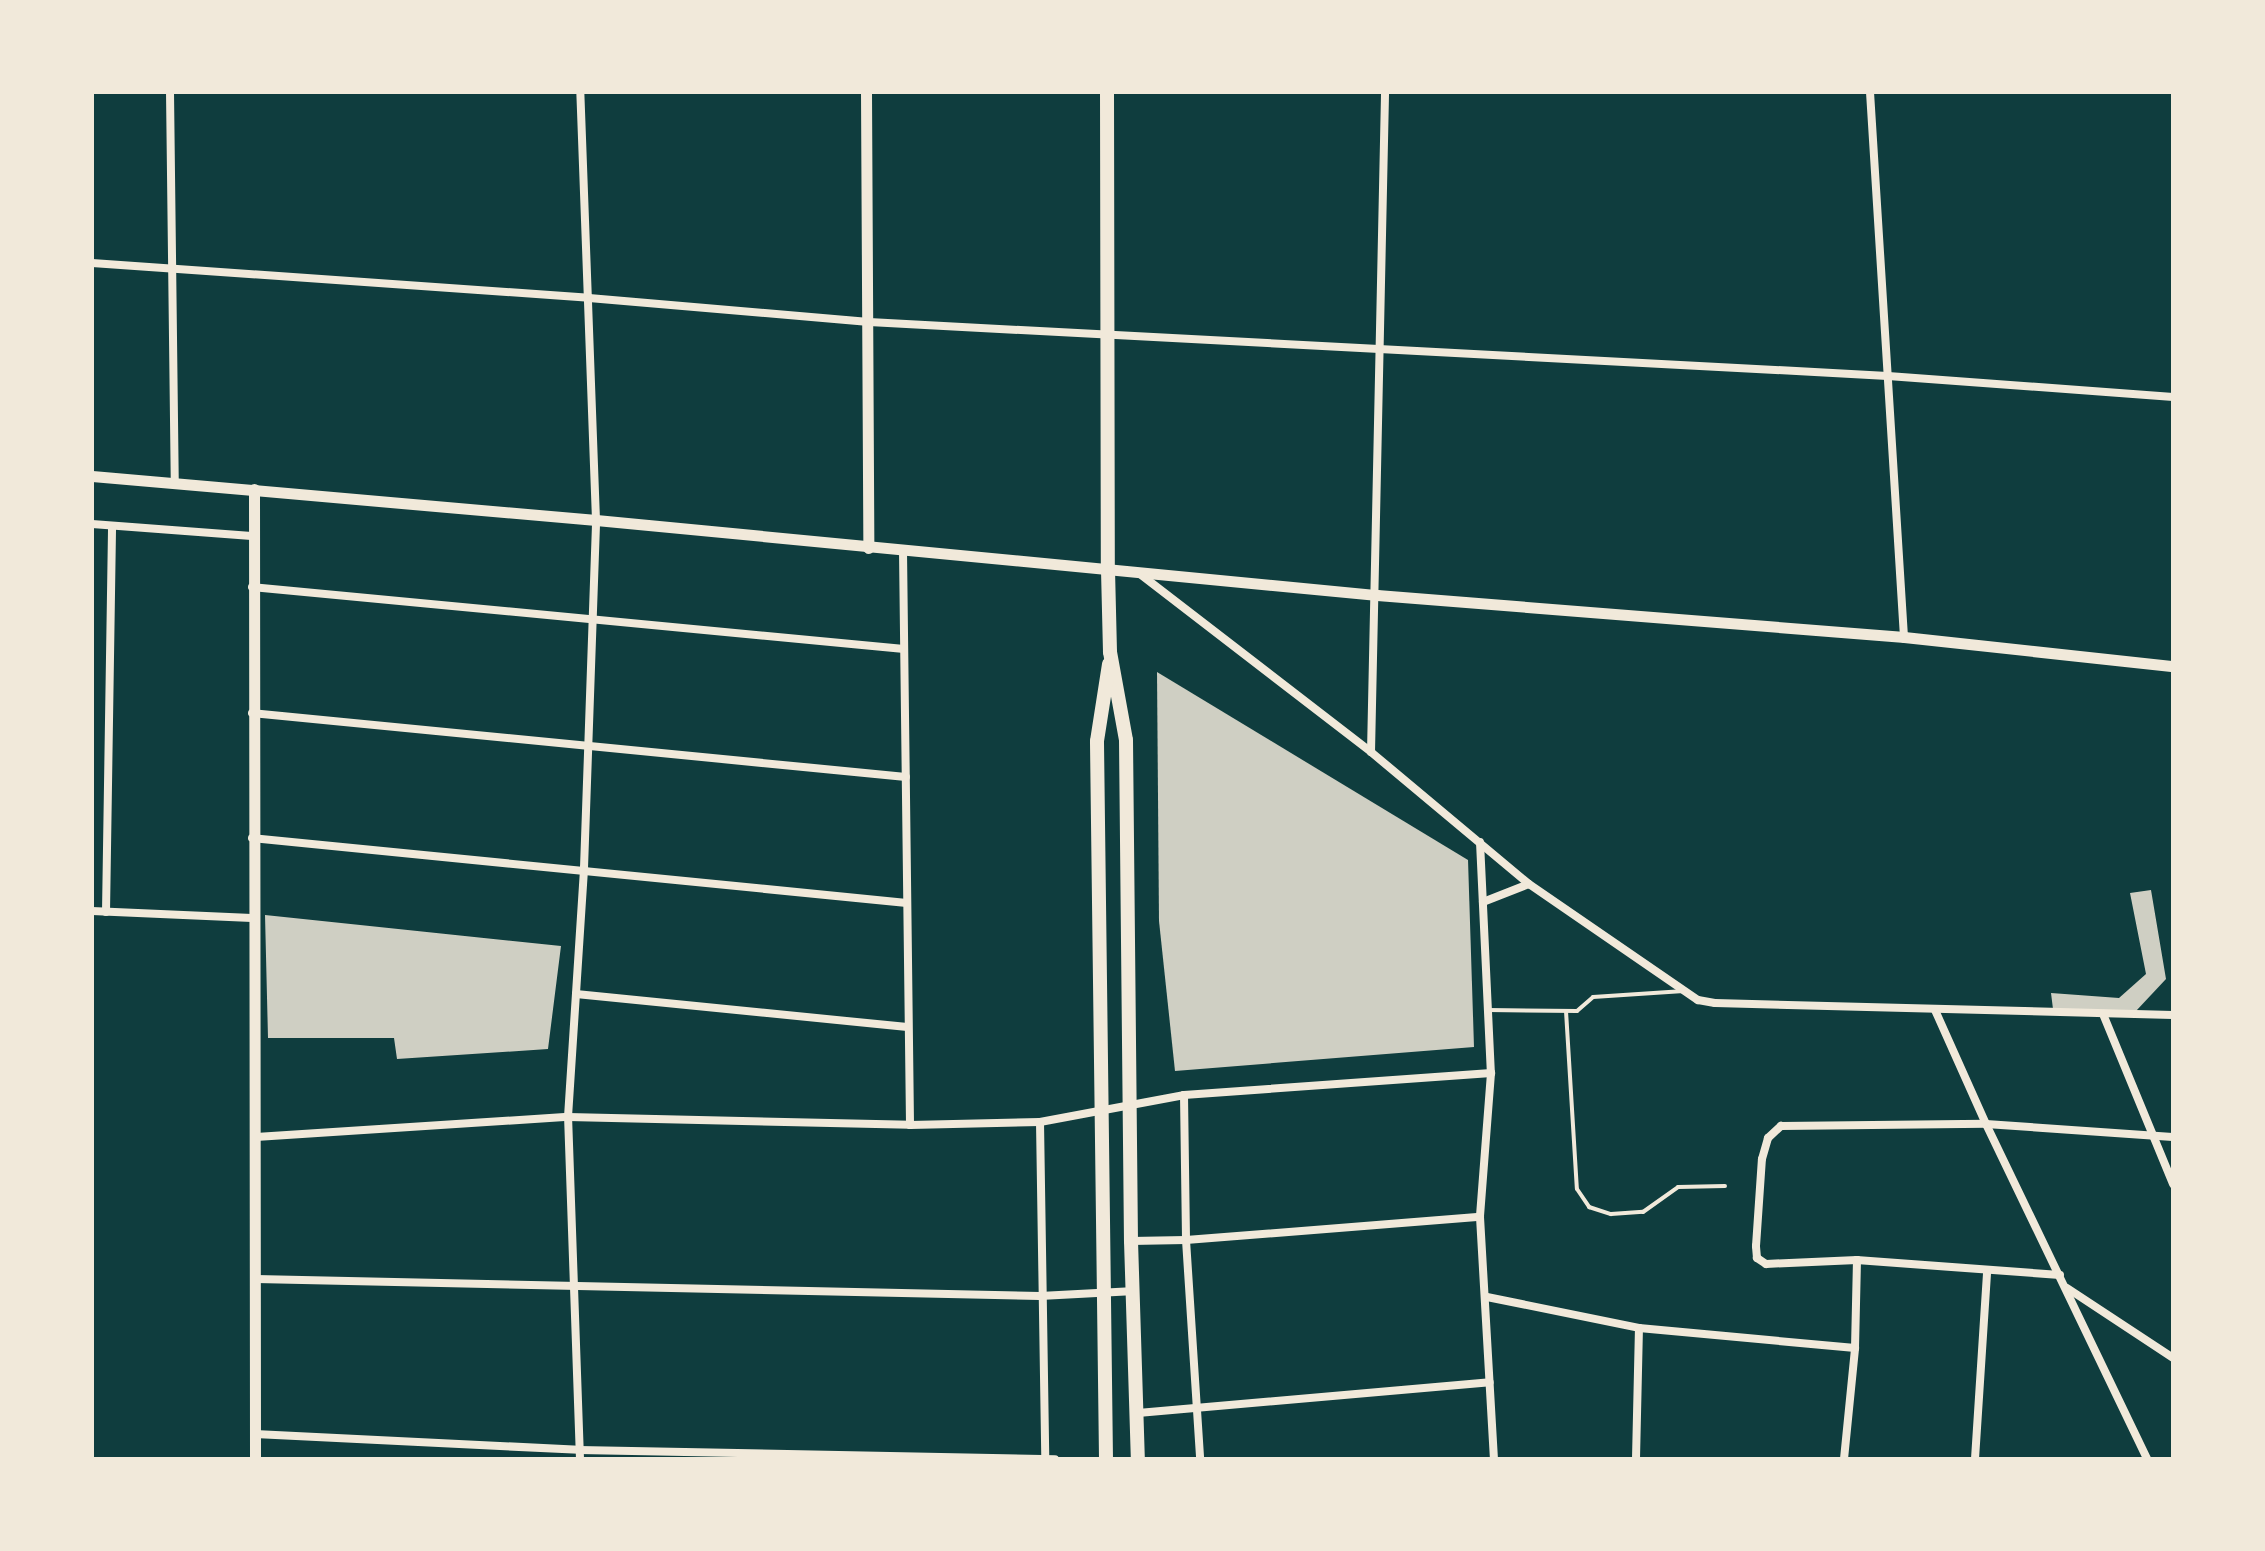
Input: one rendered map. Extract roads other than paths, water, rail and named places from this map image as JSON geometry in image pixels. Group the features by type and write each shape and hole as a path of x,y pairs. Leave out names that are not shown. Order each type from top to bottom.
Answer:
{"main road":[{"path":"1107,92 1108,570 1110,652 1126,740 1131,1241 1138,1459"},
{"path":"1106,1459 1097,741 1110,652"}],"street":[{"path":"170,92 175,483"},
{"path":"580,92 596,520 584,868 568,1117 580,1454"},
{"path":"866,92 868,548"},
{"path":"1371,752 1377,595 1385,92"},
{"path":"1870,92 1904,637"},
{"path":"92,263 589,298 869,322 1888,376 2173,397"},
{"path":"92,476 596,520 1140,574 1904,637 2173,666"},
{"path":"254,489 251,587 256,1137 255,1459"},
{"path":"92,524 252,536"},
{"path":"106,912 112,526"},
{"path":"903,551 910,1125"},
{"path":"1140,574 1371,752 1529,884 1698,1000 1935,1010 2173,1015"},
{"path":"251,587 904,649"},
{"path":"252,713 906,777"},
{"path":"252,838 584,868 907,903"},
{"path":"1480,842 1491,1073 1480,1217 1494,1459"},
{"path":"1483,902 1529,884"},
{"path":"92,911 252,918"},
{"path":"576,994 907,1027"},
{"path":"1935,1010 1986,1124 2147,1459"},
{"path":"2103,1014 2173,1184"},
{"path":"256,1137 568,1117 910,1125 1040,1122 1184,1095 1491,1073"},
{"path":"1184,1095 1186,1240 1200,1459"},
{"path":"1040,1122 1040,1296 1045,1459"},
{"path":"2060,1275 1857,1260 1766,1264 1757,1258 1762,1159 1768,1138 1781,1126 1986,1124 2173,1137"},
{"path":"1131,1241 1186,1240 1480,1217"},
{"path":"1844,1459 1855,1348 1857,1260"},
{"path":"1975,1459 1987,1271"},
{"path":"256,1279 1040,1296 1135,1291"},
{"path":"2067,1288 2173,1358"},
{"path":"1487,1297 1639,1328 1855,1348"},
{"path":"1636,1459 1639,1328"},
{"path":"1138,1413 1490,1382"},
{"path":"255,1434 580,1454 1055,1459"}],"lane":[{"path":"1488,1010 1577,1011 1593,997 1685,991"},
{"path":"1566,1011 1577,1189 1589,1207 1611,1214 1643,1212 1678,1187 1725,1186"}]}
